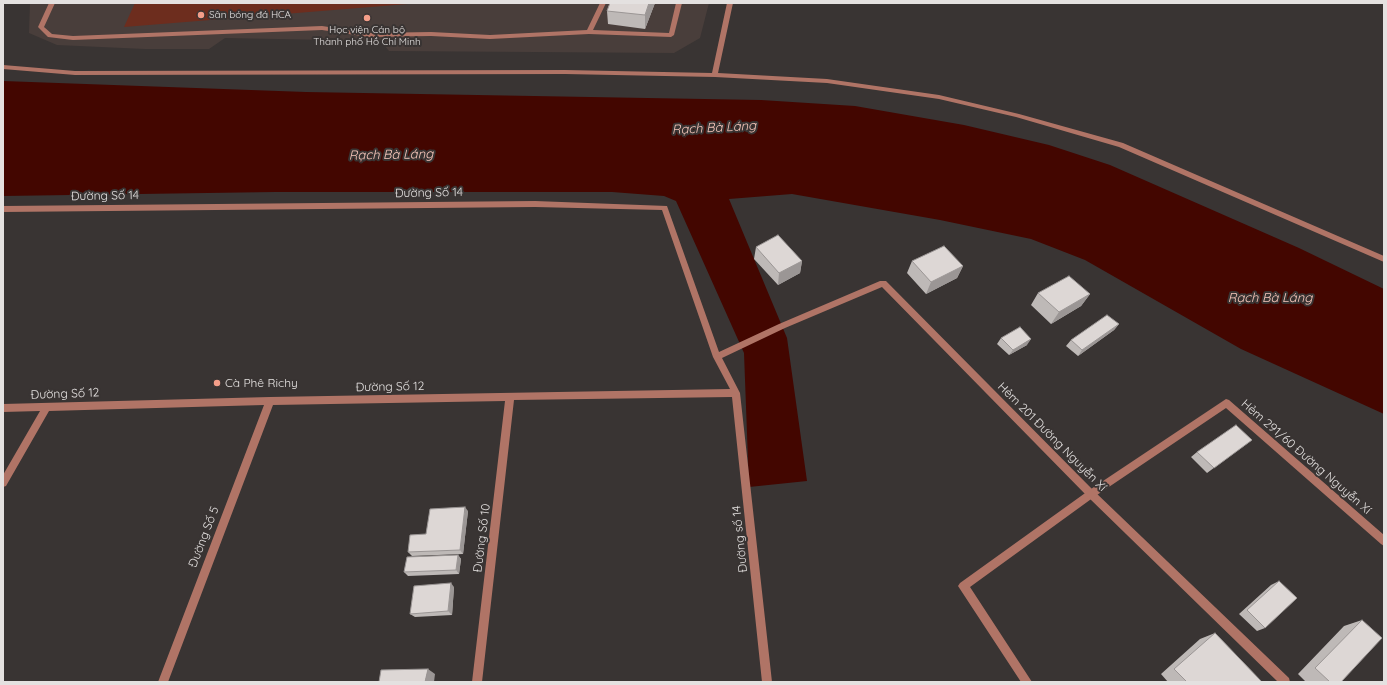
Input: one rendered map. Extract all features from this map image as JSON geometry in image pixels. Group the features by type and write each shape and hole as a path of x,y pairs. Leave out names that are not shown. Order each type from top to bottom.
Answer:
{"street":[{"path":"52,3 41,27 50,36 72,38 322,28 369,35 431,34 490,37 589,32 671,35 678,3"},
{"path":"589,32 603,3"},
{"path":"715,74 730,3"},
{"path":"3,67 75,73 533,72 715,74 827,81 939,97 1017,115 1121,145 1384,259"},
{"name":"Đường Số 14","path":"3,209 527,204 665,208 717,357"},
{"name":"Hẻm 201 Đường Nguyễn Xí","path":"717,357 782,326 883,283 1091,494 1285,682"},
{"path":"717,357 736,393"},
{"name":"Đường Số 12","path":"3,408 270,401 736,393"},
{"name":"Đường số 14","path":"736,393 767,682"},
{"name":"Đường Số 10","path":"477,682 510,397"},
{"name":"Đường Số 5","path":"163,682 270,401"},
{"name":"Hẻm 291/60 Đường Nguyễn Xí","path":"1091,494 1226,403 1384,541"},
{"path":"3,484 47,406"},
{"path":"1027,682 964,586 1091,494"}],"shaded area":[{"name":"Học viện Cán bộ Thành phố Hồ Chí Minh","path":"30,3 709,3 700,38 674,53 389,51 381,41 225,38 209,49 145,49 57,45 29,33"},
{"name":"Sân bóng đá HCA","path":"135,3 420,3 124,27"}],"water":[{"name":"Rạch Bà Láng","path":"3,81 306,92 761,100 855,106 964,125 1049,145 1110,165 1299,248 1384,289 1384,414 1241,349 1085,260 1031,239 940,220 792,194 729,199 787,338 807,481 749,487 744,353 676,201 664,196 612,192 275,192 3,196"}],"building":[{"path":"610,3 649,3 645,15 607,11"},
{"path":"778,235 802,261 779,273 756,247"},
{"path":"944,246 963,266 931,282 912,261"},
{"path":"1069,276 1090,294 1059,312 1038,293"},
{"path":"1107,315 1119,324 1082,350 1071,340"},
{"path":"1020,327 1031,339 1013,350 1001,338"},
{"path":"1236,425 1252,440 1214,468 1197,452"},
{"path":"465,507 460,550 408,552 410,535 426,534 430,509"},
{"path":"458,555 456,570 404,572 407,557"},
{"path":"1279,581 1297,598 1265,628 1247,610"},
{"path":"451,583 448,611 410,614 414,586"},
{"path":"1362,620 1382,638 1341,682 1330,682 1315,668"},
{"path":"1215,633 1262,682 1187,682 1174,669"},
{"path":"428,669 425,682 379,682 381,670"}],"place":[{"name":"Sân bóng đá HCA","path":"201,15"},
{"name":"Học viện Cán bộ Thành phố Hồ Chí Minh","path":"367,18"},
{"name":"Cà Phê Richy","path":"217,383"}]}
